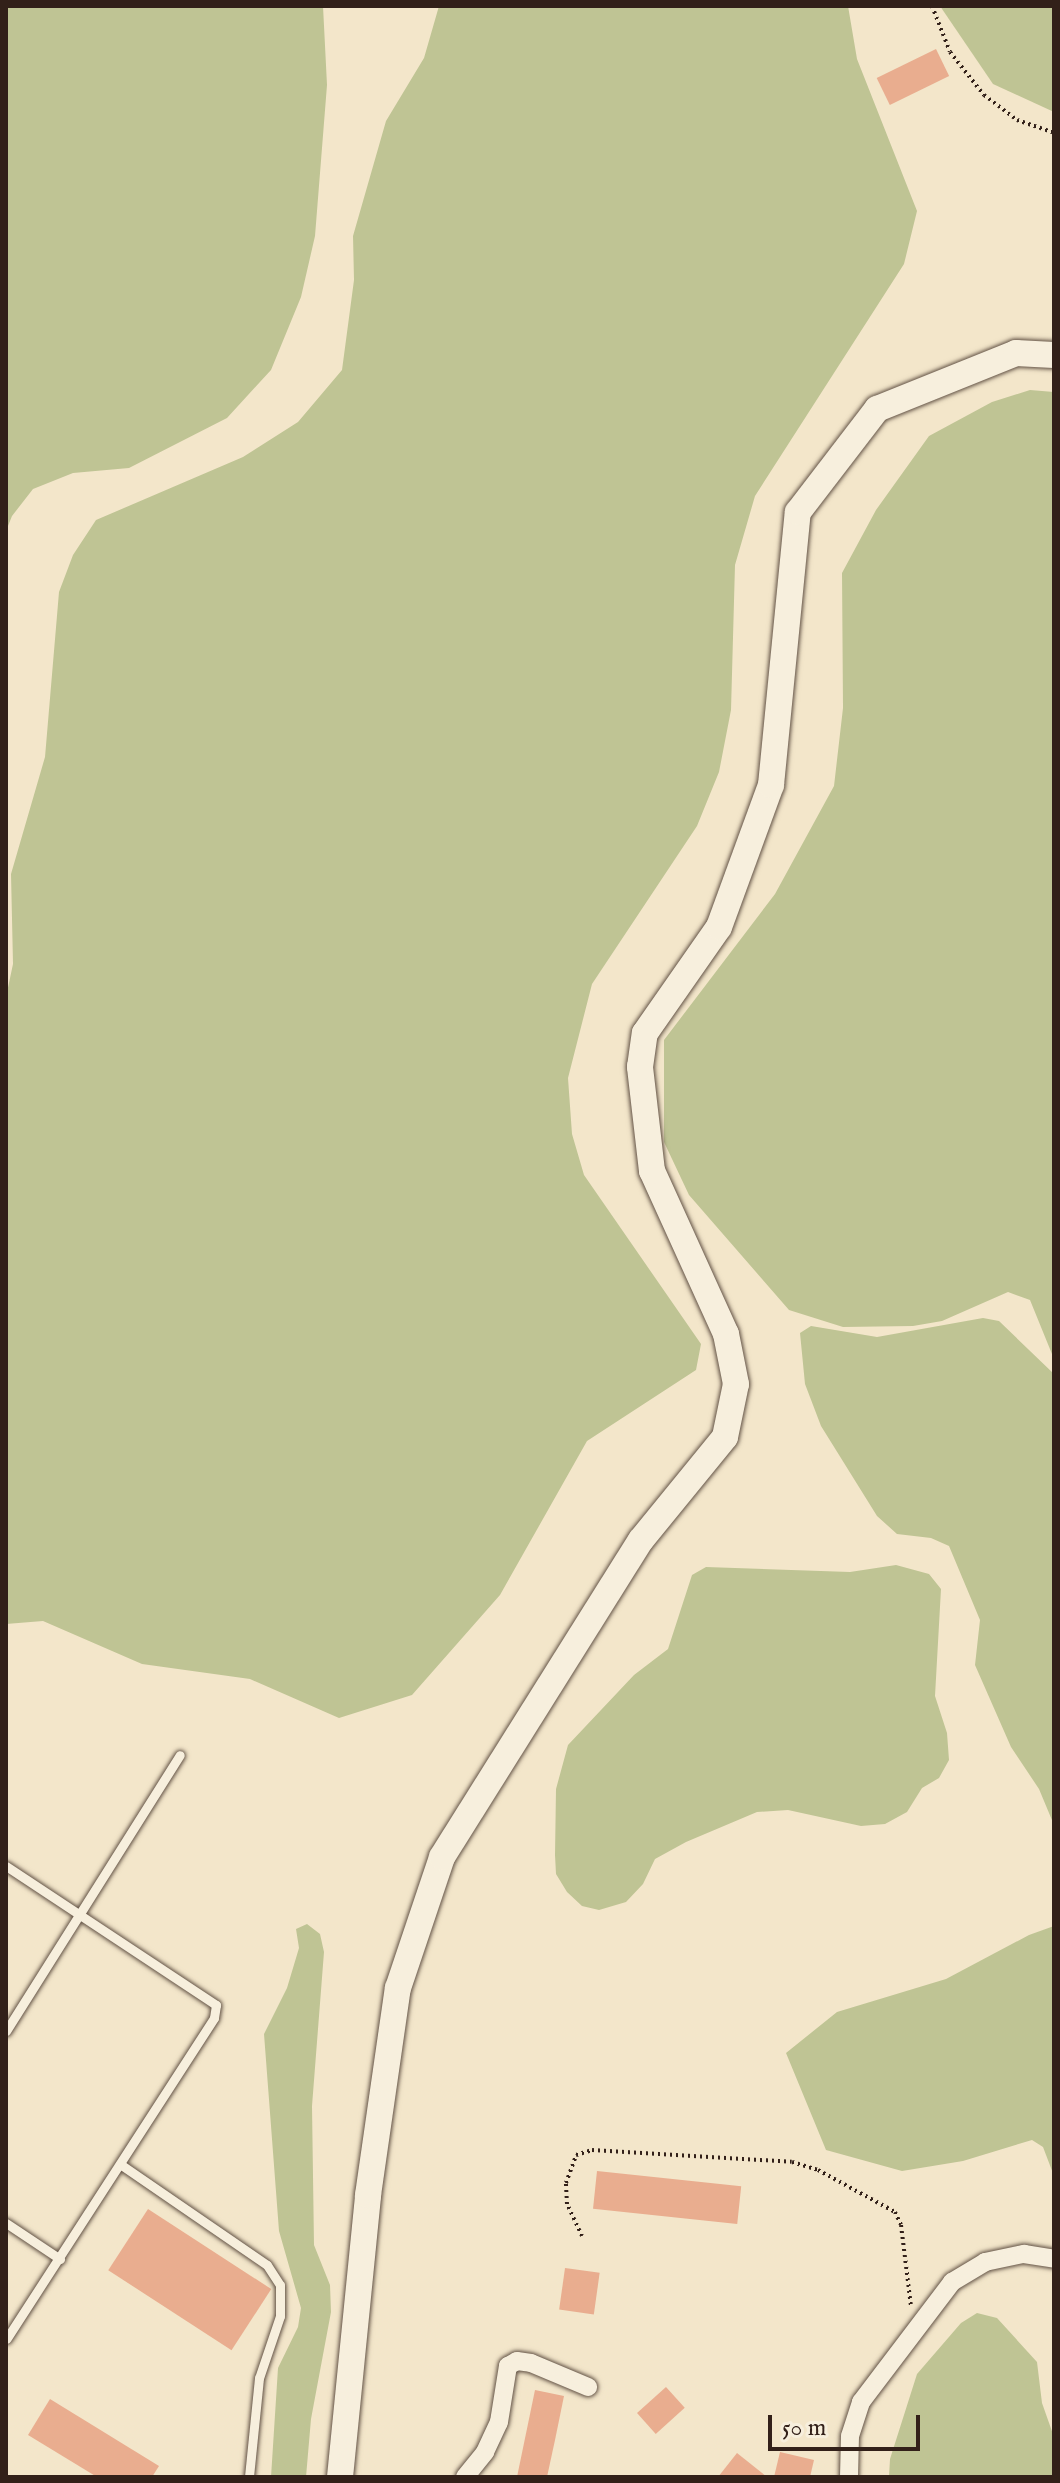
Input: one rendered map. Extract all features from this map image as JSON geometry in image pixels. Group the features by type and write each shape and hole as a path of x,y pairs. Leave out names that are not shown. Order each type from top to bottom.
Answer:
{"street":[{"path":"340,2477 368,2195 398,1988 442,1857 503,1754 641,1540 725,1437 736,1384 726,1334 652,1171 640,1067 645,1033 719,927 771,785 798,512 877,409 1016,353 1054,355"},
{"path":"849,2477 850,2436 861,2402 952,2282 985,2262 1024,2254 1054,2259"},
{"path":"465,2477 485,2452 499,2422 508,2366 517,2361 531,2363 588,2387"}],"lane":[{"path":"6,2031 180,1755"},
{"path":"6,1866 216,2005 214,2018 6,2339"},
{"path":"120,2164 267,2265 280,2285 280,2316 259,2378 249,2477"},
{"path":"6,2223 60,2259"}],"path":[{"path":"932,6 950,52 984,95 1017,120 1054,133"},
{"path":"582,2236 567,2204 566,2183 576,2155 592,2150 764,2159 805,2166 895,2212 901,2225 908,2291 916,2329"}],"green space":[{"path":"6,6 323,6 327,85 315,236 301,297 271,370 227,418 129,468 73,473 33,489 12,516 6,531"},
{"path":"439,6 848,6 857,59 917,211 904,264 755,496 735,565 731,710 719,772 697,826 592,984 568,1078 572,1134 584,1175 701,1344 696,1370 587,1441 500,1595 412,1695 339,1718 250,1679 142,1664 43,1621 6,1624 6,997 13,964 11,874 45,757 59,592 73,555 96,520 243,457 298,422 342,370 354,280 353,236 386,121 424,58"},
{"path":"940,6 1054,6 1054,112 993,84"},
{"path":"1030,390 1054,392 1054,1359 1030,1300 1008,1292 942,1321 913,1326 843,1327 789,1310 689,1195 664,1142 664,1040 775,894 834,786 843,708 842,573 876,510 929,436 992,402"},
{"path":"983,1318 999,1321 1054,1374 1054,1825 1039,1789 1011,1747 975,1665 980,1620 949,1546 931,1538 897,1534 877,1516 821,1426 805,1384 800,1333 811,1326 877,1337"},
{"path":"896,1565 929,1574 941,1589 935,1696 947,1733 949,1760 939,1778 922,1788 907,1812 885,1824 861,1826 788,1810 757,1812 686,1842 655,1859 643,1884 626,1902 599,1910 582,1906 567,1892 556,1874 555,1855 556,1789 568,1745 634,1675 668,1649 692,1575 706,1567 850,1572"},
{"path":"307,1924 320,1934 324,1952 312,2106 314,2245 330,2285 331,2312 311,2419 306,2477 271,2477 278,2368 298,2327 301,2308 279,2231 264,2034 287,1988 299,1948 296,1929"},
{"path":"1054,1926 1054,2176 1043,2147 1032,2140 963,2161 902,2171 826,2150 786,2053 837,2012 946,1979 1029,1935"},
{"path":"977,2313 997,2318 1037,2362 1042,2403 1054,2437 1054,2477 889,2477 890,2459 917,2374 961,2323"}],"building":[{"path":"936,49 949,76 890,105 877,78"},
{"path":"597,2171 741,2186 737,2224 593,2209"},
{"path":"148,2209 271,2289 232,2350 108,2270"},
{"path":"565,2268 600,2273 594,2314 559,2310"},
{"path":"666,2387 685,2408 656,2434 637,2413"},
{"path":"535,2390 564,2396 555,2440 547,2477 517,2477"},
{"path":"50,2399 159,2466 152,2477 97,2477 28,2435"},
{"path":"780,2452 814,2460 810,2477 774,2477"},
{"path":"737,2453 767,2477 718,2477"}]}
